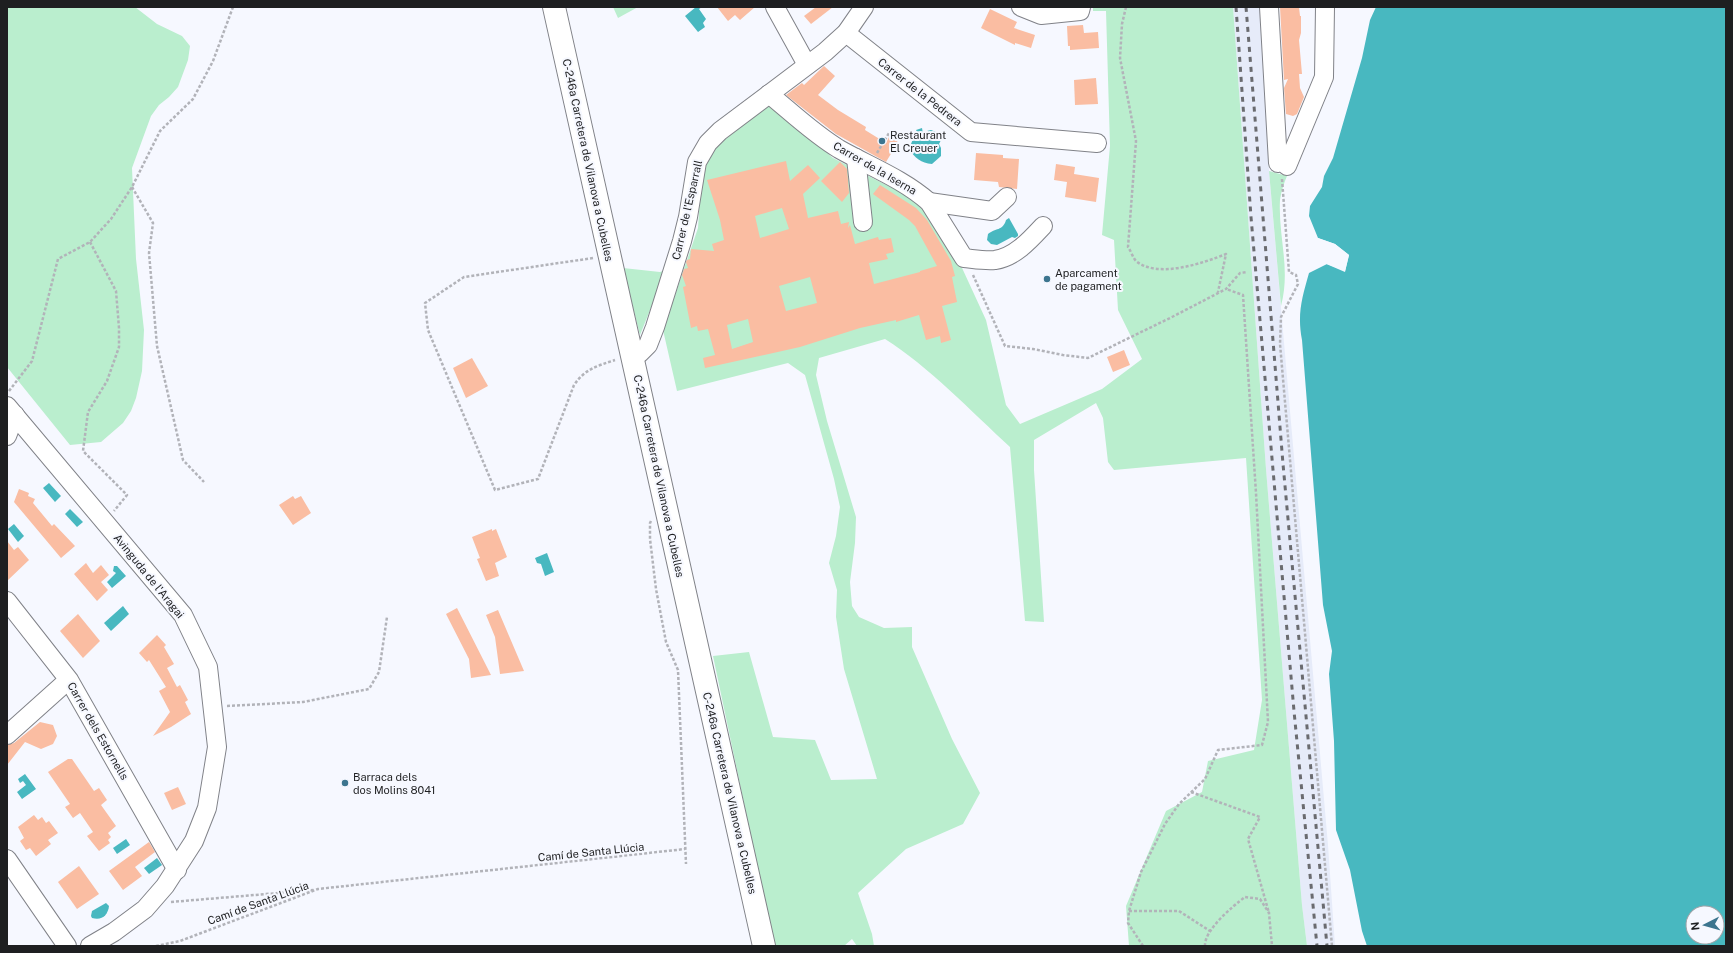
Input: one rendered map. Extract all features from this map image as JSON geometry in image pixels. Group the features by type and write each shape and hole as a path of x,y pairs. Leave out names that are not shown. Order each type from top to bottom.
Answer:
{"main road":[{"name":"C-246a Carretera de Vilanova a Cubelles","path":"554,7 764,946"}],"street":[{"path":"775,7 807,65"},
{"name":"Carrer de l'Esparrall","path":"633,357 640,353 648,345 655,327 682,241 688,217 697,162 701,153 708,143 720,131 825,52 846,33 864,7"},
{"path":"1021,7 1041,16 1080,11 1081,7"},
{"path":"1269,7 1276,126 1294,131 1283,164"},
{"path":"1283,164 1324,77 1325,7"},
{"name":"Carrer de la Pedrera","path":"846,33 971,132 1097,143"},
{"name":"Carrer de la Iserna","path":"769,94 838,148 902,182 929,202 964,258"},
{"path":"856,158 863,222"},
{"path":"929,202 992,211 1007,197"},
{"path":"964,258 987,260 1004,257 1018,249 1043,226"},
{"path":"7,436 11,410"},
{"name":"Avinguda de l'Aragai","path":"11,410 183,615 208,667 217,748 207,808 194,841 177,870 162,891 145,909 114,932 90,946"},
{"name":"Carrer dels Estornells","path":"7,601 69,680 177,870"},
{"path":"7,735 65,683"},
{"path":"7,859 68,946"}],"path":[{"path":"7,393 32,361 58,259 90,242 111,219 132,187 160,131 193,99 213,61 233,7"},
{"path":"1126,7 1122,24 1120,58 1136,141 1128,247 1135,260 1152,269 1167,270 1213,259 1226,254 1218,292"},
{"path":"875,156 889,133"},
{"path":"1283,164 1281,178 1289,272 1296,275 1298,284 1281,317 1280,344 1332,946"},
{"path":"132,187 153,222 149,253 157,346 183,460 204,482"},
{"path":"90,242 116,291 119,328 119,347 107,381 88,412 82,451 127,495 106,523"},
{"path":"609,255 553,265 464,277 425,303 428,330 495,490 538,479 574,385 581,375 594,367 615,360 633,357"},
{"path":"964,258 976,280 995,327 1005,346 1088,358 1226,289 1240,273 1247,272"},
{"path":"1143,946 1128,923 1129,911 1141,872 1164,824 1179,804 1205,779 1218,750 1262,745 1268,722 1256,493 1243,295 1226,289"},
{"path":"667,509 654,517 650,523 650,539 656,589 666,642 678,670 686,864"},
{"path":"213,707 303,702 369,689 379,672 387,617"},
{"path":"1191,792 1260,817 1248,839 1268,913 1272,946"},
{"name":"Camí de Santa Llúcia","path":"156,946 180,940 318,889 685,849"},
{"path":"164,902 318,889"},
{"path":"1205,946 1205,940 1210,931 1231,908 1245,897 1260,899 1268,913"},
{"path":"1129,911 1179,911 1210,931"}],"shaded area":[{"path":"1233,7 1260,7 1269,171 1328,845 1335,946 1307,946 1302,905 1266,469"}],"green space":[{"path":"7,7 135,7 157,24 182,36 190,46 188,60 178,87 159,105 151,116 132,168 136,259 144,330 142,371 136,398 131,411 123,423 101,442 70,445 7,367"},
{"path":"613,7 638,7 618,18"},
{"path":"1093,7 1233,7 1266,469 1302,905 1307,946 1129,946 1126,906 1166,811 1202,792 1208,761 1254,750 1262,700 1246,458 1114,470 1108,462 1103,418 1096,403 1034,440 1034,470 1044,622 1025,621 1010,447 917,362 885,339 819,358 816,375 827,421 856,517 855,543 850,582 852,606 859,617 884,628 912,627 912,647 952,739 980,793 963,824 906,849 858,893 872,934 874,946 857,946 852,939 844,946 774,946 713,656 749,652 773,737 815,740 831,780 877,779 844,669 836,617 837,590 829,563 836,536 840,507 834,479 805,375 788,363 677,391 663,330 698,228 702,164 709,152 771,103 833,158 924,204 957,257 986,320 1006,405 1020,424 1102,389 1142,359 1118,310 1114,240 1102,235 1110,146 1106,11 1093,11"},
{"path":"1269,171 1287,176 1280,200 1285,266 1284,292 1281,306"},
{"path":"623,268 660,272 666,270 640,335"}],"water":[{"path":"696,7 702,7 699,9 706,19 703,23 705,27 698,32 685,16"},
{"path":"1376,7 1726,7 1726,946 1367,946 1362,931 1350,870 1336,830 1334,741 1329,674 1332,651 1323,605 1300,322 1302,298 1309,273 1327,264 1345,271 1349,255 1335,244 1318,238 1309,216 1310,206 1322,187 1324,176 1333,158 1362,58 1370,20"},
{"path":"922,128 923,134 927,135 927,131 931,130 936,132 942,138 939,144 941,148 941,156 932,164 919,160 909,149 913,139 919,135 916,130"},
{"path":"1009,218 1018,236 1015,238 1012,237 997,245 991,244 987,240 988,234 1001,228"},
{"path":"49,483 61,496 55,502 43,488"},
{"path":"70,509 83,522 77,527 65,514"},
{"path":"14,524 24,536 18,542 8,529"},
{"path":"547,553 554,572 545,576 541,564 537,563 535,558"},
{"path":"114,566 117,566 126,576 112,588 107,582 116,573 113,571"},
{"path":"123,606 129,614 111,631 104,623"},
{"path":"25,774 36,789 22,799 17,792 26,785 23,781 20,783 18,779"},
{"path":"126,839 130,845 117,854 113,848"},
{"path":"157,858 162,865 149,874 144,868"},
{"path":"106,903 109,906 106,915 99,919 92,918 92,911"}],"pier":[{"path":"1318,238 1335,244 1349,255 1345,272 1324,263 1327,262 1344,269 1347,256 1334,246 1317,239"}],"building":[{"path":"717,7 755,7 740,20 735,15 728,21"},
{"path":"816,7 833,7 811,24 804,16"},
{"path":"1280,7 1299,7 1301,16 1301,33 1299,40 1302,74 1299,74 1300,88 1304,97 1297,114 1293,116 1286,114 1284,88 1288,79 1284,80"},
{"path":"990,9 1017,22 1014,28 1035,35 1031,48 1015,43 1015,45 981,28"},
{"path":"1083,25 1084,33 1098,32 1099,48 1070,50 1070,46 1068,46 1067,26"},
{"path":"824,66 835,76 818,95 838,110 866,127 865,130 886,143 889,137 898,142 886,162 836,134 786,95 802,83 804,85"},
{"path":"1096,78 1098,104 1075,105 1074,80"},
{"path":"976,153 1003,155 1003,158 1019,159 1017,189 999,187 998,182 974,180"},
{"path":"786,161 790,181 808,165 820,178 803,194 808,218 838,211 841,224 849,222 848,228 850,225 855,244 878,237 879,240 891,238 894,252 886,254 888,259 869,263 874,284 937,266 915,226 873,194 880,185 916,208 927,220 951,261 955,276 952,277 957,302 942,306 951,340 941,343 940,336 926,340 919,315 896,322 896,320 860,328 800,347 705,368 703,358 715,355 708,329 698,331 697,326 691,328 683,287 686,286 682,275 684,269 688,268 686,262 690,259 691,249 714,251 712,244 724,240 720,220 707,180","holes":["782,208 789,229 760,238 755,216","810,277 817,303 786,311 779,286","748,319 753,342 732,349 727,325"]},
{"path":"840,162 847,169 849,193 842,202 821,181"},
{"path":"1056,164 1075,167 1074,174 1099,178 1096,202 1065,197 1067,182 1054,180"},
{"path":"1124,350 1130,365 1113,372 1107,357"},
{"path":"472,358 488,386 466,398 453,368"},
{"path":"19,489 29,493 28,496 35,499 33,503 52,526 54,524 75,546 61,558 14,502"},
{"path":"293,496 295,499 301,496 311,513 293,525 279,505"},
{"path":"492,529 492,531 496,529 507,557 495,563 499,576 486,581 477,559 480,558 472,537"},
{"path":"7,541 14,550 18,547 29,560 7,581"},
{"path":"86,563 93,573 101,565 109,575 101,582 108,590 97,601 74,574"},
{"path":"457,608 491,675 471,678 469,659 446,614"},
{"path":"498,610 524,671 500,674 495,637 486,615"},
{"path":"78,614 100,641 83,658 60,631"},
{"path":"157,635 166,645 164,647 174,664 167,668 177,687 180,685 188,700 185,702 191,714 171,727 153,736 170,712 159,691 166,687 149,660 147,662 139,653"},
{"path":"40,722 53,725 57,736 53,744 41,749 25,742 7,765 7,745 14,743"},
{"path":"68,759 72,759 94,791 99,788 107,800 101,805 116,826 108,833 111,837 108,840 110,843 99,851 87,836 93,832 80,813 73,818 65,807 70,804 48,772"},
{"path":"178,787 186,804 172,810 164,793"},
{"path":"34,815 38,820 42,817 46,823 49,821 58,833 48,840 51,844 36,856 30,848 26,850 20,841 24,838 18,827"},
{"path":"149,842 155,852 135,867 142,876 123,890 109,871"},
{"path":"79,866 99,894 77,909 58,882"}],"railway":[{"path":"1236,7 1251,217 1294,711 1317,946"},
{"path":"1246,7 1283,464 1327,946"}],"place":[{"name":"Restaurant El Creuer","path":"882,141"},
{"name":"Aparcament de pagament","path":"1047,279"},
{"name":"Barraca dels dos Molins 8041","path":"345,783"}]}
